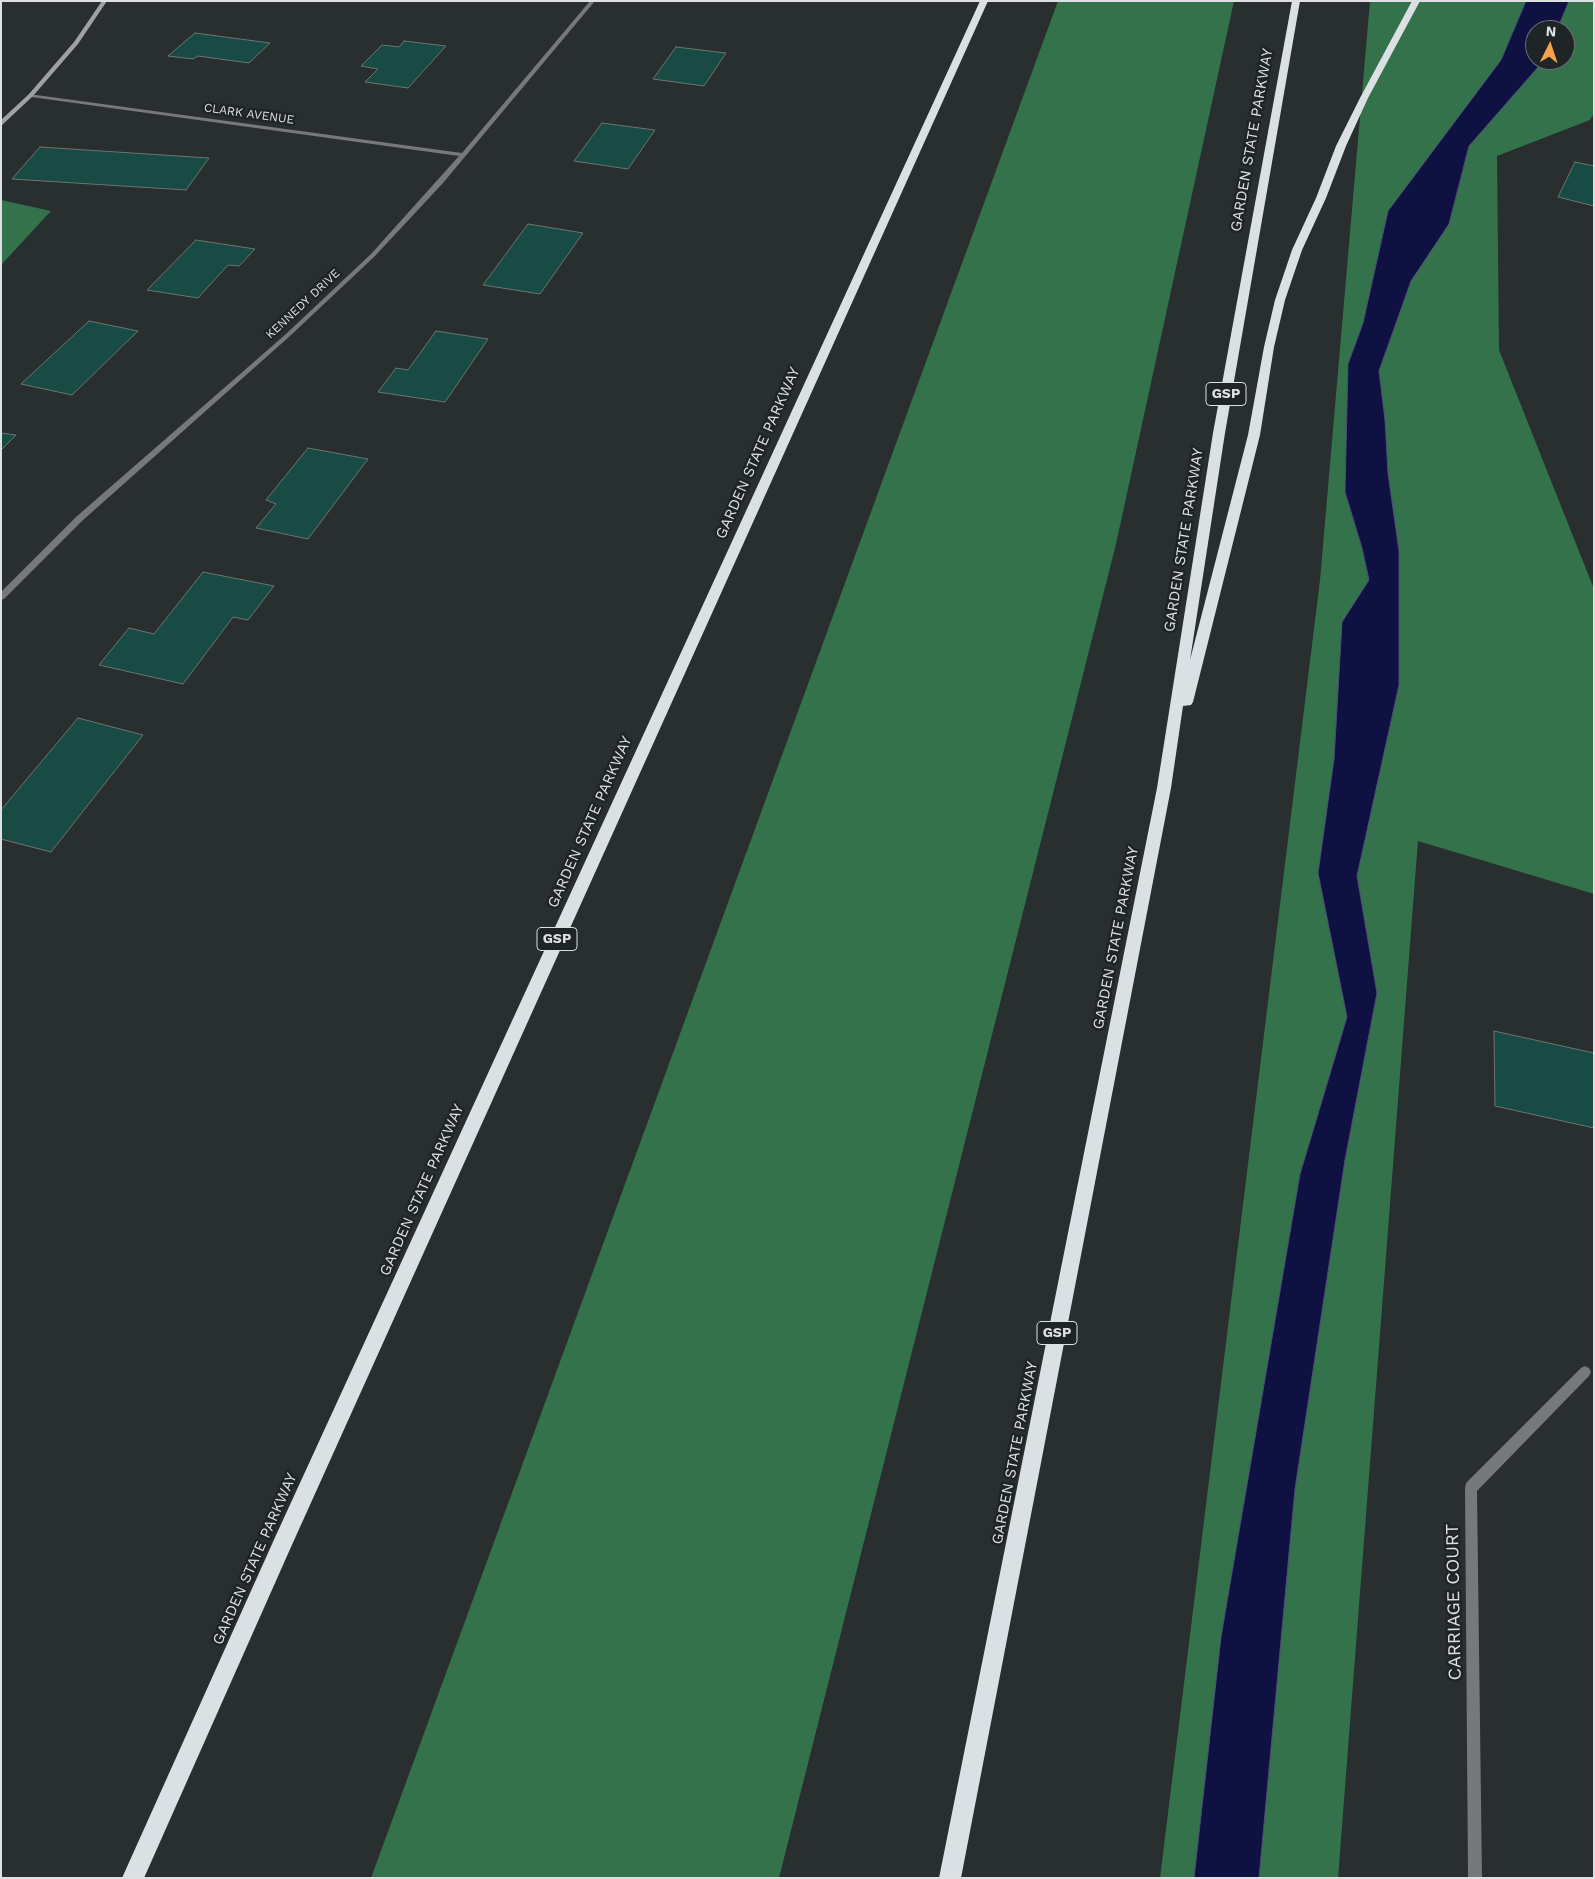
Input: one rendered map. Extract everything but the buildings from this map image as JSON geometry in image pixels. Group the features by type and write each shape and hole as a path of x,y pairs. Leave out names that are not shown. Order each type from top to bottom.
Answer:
{"highway":[{"name":"GARDEN STATE PARKWAY","path":"134,1878 296,1512 984,1"},
{"name":"GARDEN STATE PARKWAY","path":"950,1878 1164,788 1219,433 1296,1"},
{"path":"1164,788 1254,435 1269,347 1280,300 1297,250 1321,198 1341,146 1364,98 1416,1"}],"main road":[{"path":"1,124 31,95 76,43 106,1"}],"street":[{"name":"KENNEDY DRIVE","path":"1,597 79,519 288,335 372,255 464,155 593,1"},
{"name":"CLARK AVENUE","path":"31,95 464,155"},
{"name":"CARRIAGE COURT","path":"1475,1878 1471,1488 1585,1372"}],"green space":[{"path":"1058,1 1234,1 1116,544 779,1878 371,1878"},
{"path":"1370,1 1594,1 1594,113 1590,120 1497,156 1499,350 1594,589 1594,894 1418,841 1338,1878 1160,1878 1320,580"},
{"path":"1,200 51,211 1,265"}],"shaded area":[{"path":"1526,1 1569,1 1561,20 1525,20 1525,70 1536,70 1469,146 1449,224 1411,281 1379,371 1385,420 1388,473 1399,551 1399,685 1357,876 1377,993 1345,1160 1295,1489 1259,1878 1194,1878 1221,1637 1300,1174 1347,1017 1318,873 1334,759 1342,622 1369,580 1362,548 1345,492 1348,364 1363,323 1388,211 1501,60"}]}
